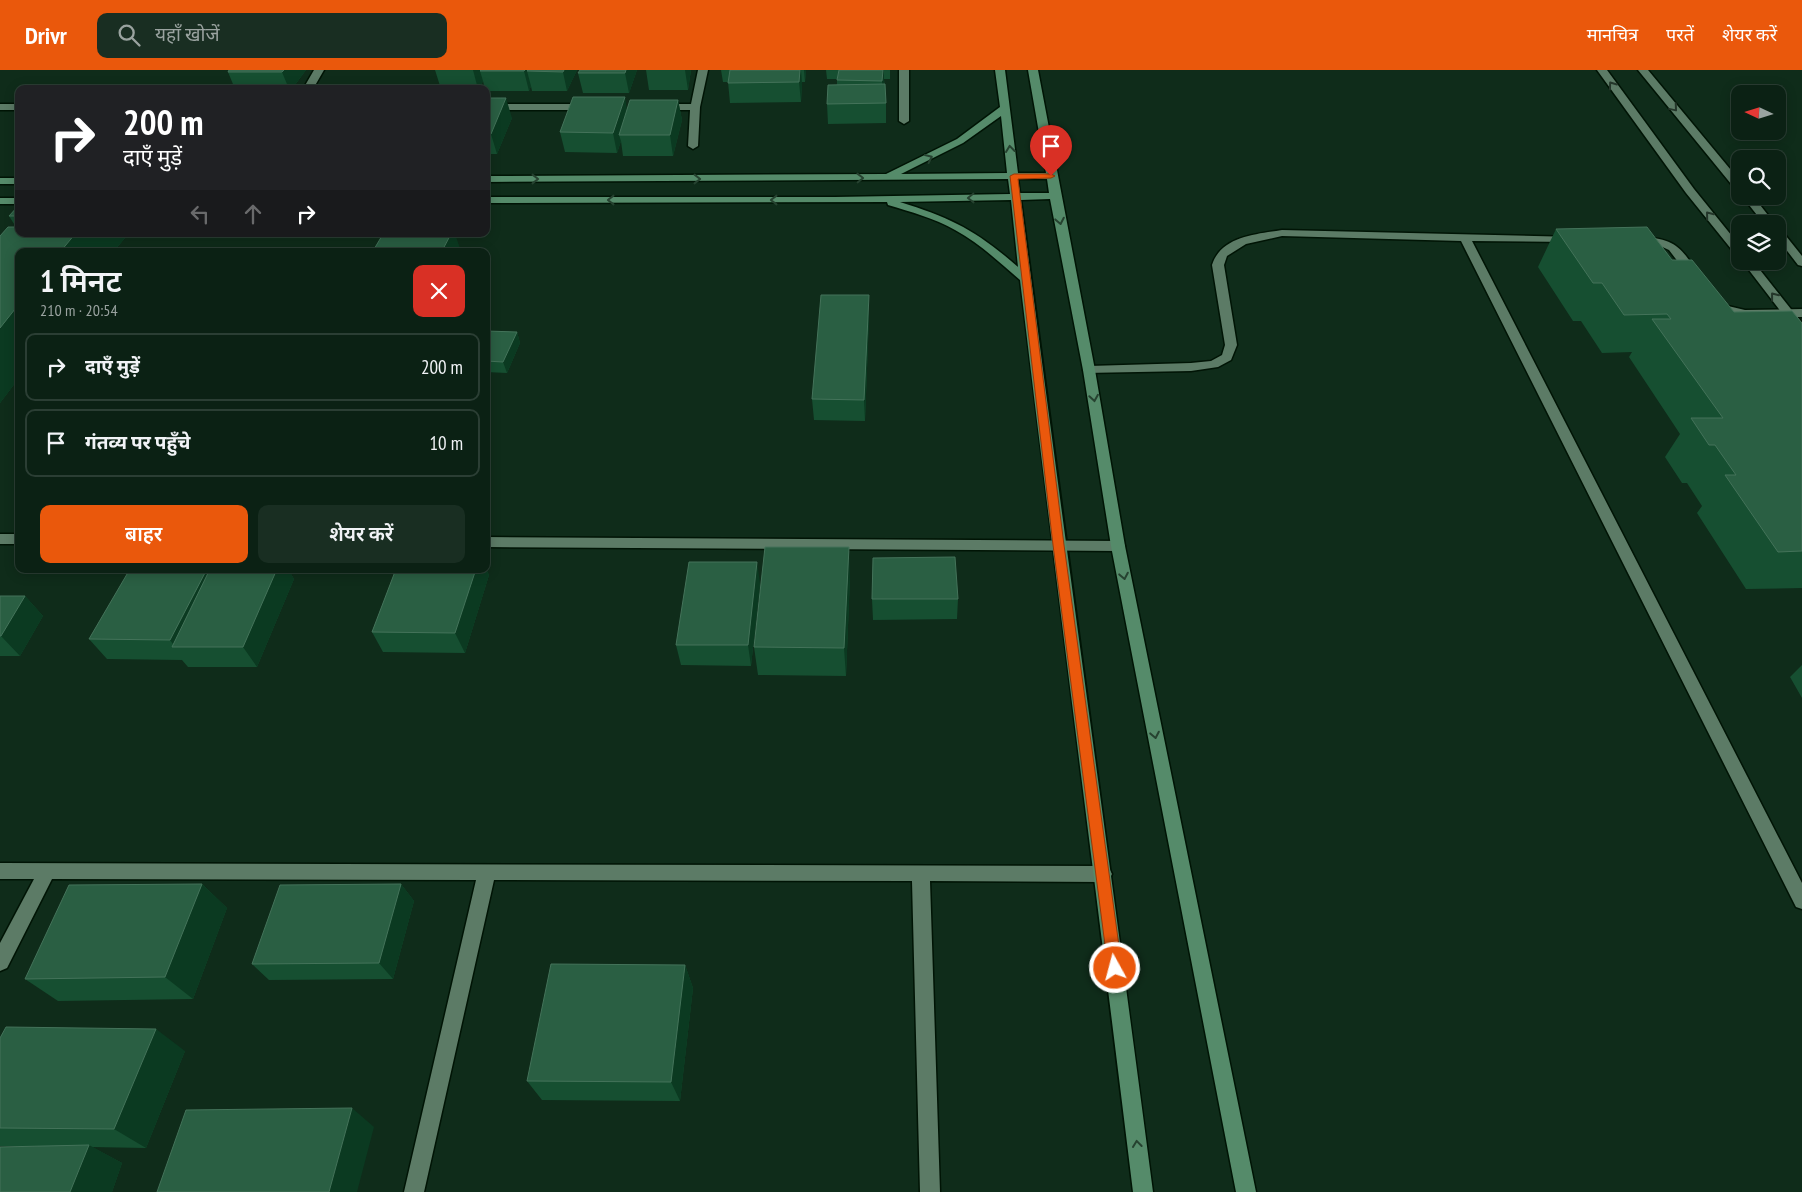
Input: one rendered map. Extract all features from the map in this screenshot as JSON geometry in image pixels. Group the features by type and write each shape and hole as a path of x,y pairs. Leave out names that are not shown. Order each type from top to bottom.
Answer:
{"main road":[{"path":"1000,70 1058,545 1103,874 1143,1192"},
{"path":"1033,70 1051,176 1089,370 1118,546 1246,1192"},
{"path":"884,178 960,141 1005,108"},
{"path":"490,179 810,179 1051,176"},
{"path":"806,200 810,179"},
{"path":"0,181 15,181"},
{"path":"490,200 806,200 1055,196"},
{"path":"881,199 940,219 958,228 989,247 1026,279"},
{"path":"0,201 15,201"}],"street":[{"path":"310,85 319,70"},
{"path":"693,146 696,107 703,70"},
{"path":"904,70 904,121"},
{"path":"1602,70 1690,191 1731,242"},
{"path":"1643,70 1731,177"},
{"path":"0,107 15,107"},
{"path":"490,107 596,107"},
{"path":"646,107 696,107"},
{"path":"1754,205 1763,215"},
{"path":"1089,370 1191,367 1214,364 1227,357 1231,345 1218,265 1222,254 1237,244 1260,236 1282,233 1581,239"},
{"path":"1465,238 1802,901"},
{"path":"1630,240 1658,240 1669,244 1720,307 1739,313 1802,313"},
{"path":"1786,243 1802,263"},
{"path":"1754,270 1802,331"},
{"path":"0,539 15,539"},
{"path":"490,542 1118,546"},
{"path":"0,871 1103,874"},
{"path":"0,962 47,871"},
{"path":"414,1192 487,872"},
{"path":"921,874 930,1192"}],"building":[{"path":"229,70 284,70 282,72 228,72"},
{"path":"481,70 525,70 480,71"},
{"path":"528,70 564,70 563,72"},
{"path":"580,70 626,70 625,73 578,73"},
{"path":"730,70 800,70 799,82 728,83"},
{"path":"839,70 883,70 882,81 837,80"},
{"path":"885,84 886,103 827,104 828,85"},
{"path":"573,97 625,97 613,133 560,132"},
{"path":"490,98 506,98 491,134"},
{"path":"630,100 678,100 670,135 619,135"},
{"path":"15,209 15,216 9,216"},
{"path":"8,227 15,227 15,237 73,237 63,248 15,248 15,309 0,328 0,236"},
{"path":"1647,227 1672,260 1692,260 1734,312 1792,311 1802,323 1802,551 1778,552 1725,475 1736,475 1715,445 1709,445 1691,418 1723,418 1652,319 1671,319 1667,314 1624,315 1602,283 1593,283 1556,229"},
{"path":"381,237 449,237 444,248 375,248"},
{"path":"821,295 869,295 864,400 812,399"},
{"path":"490,331 517,332 503,362 490,361"},
{"path":"765,547 849,547 844,648 754,647"},
{"path":"955,557 958,599 872,599 873,558"},
{"path":"689,562 757,562 748,645 676,645"},
{"path":"128,573 205,573 170,640 89,639"},
{"path":"208,573 275,573 243,647 172,647"},
{"path":"394,573 475,573 455,633 372,632"},
{"path":"0,596 25,596 1,636 0,636"},
{"path":"202,884 165,977 25,979 69,885"},
{"path":"401,884 379,963 252,964 280,885"},
{"path":"551,964 685,965 671,1082 527,1081"},
{"path":"6,1027 156,1029 114,1129 0,1128 0,1038"},
{"path":"352,1108 329,1192 157,1192 186,1110"},
{"path":"89,1145 70,1192 0,1192 0,1147"}],"route":[{"path":"1051,176 1014,176 1058,545 1115,968"}]}
